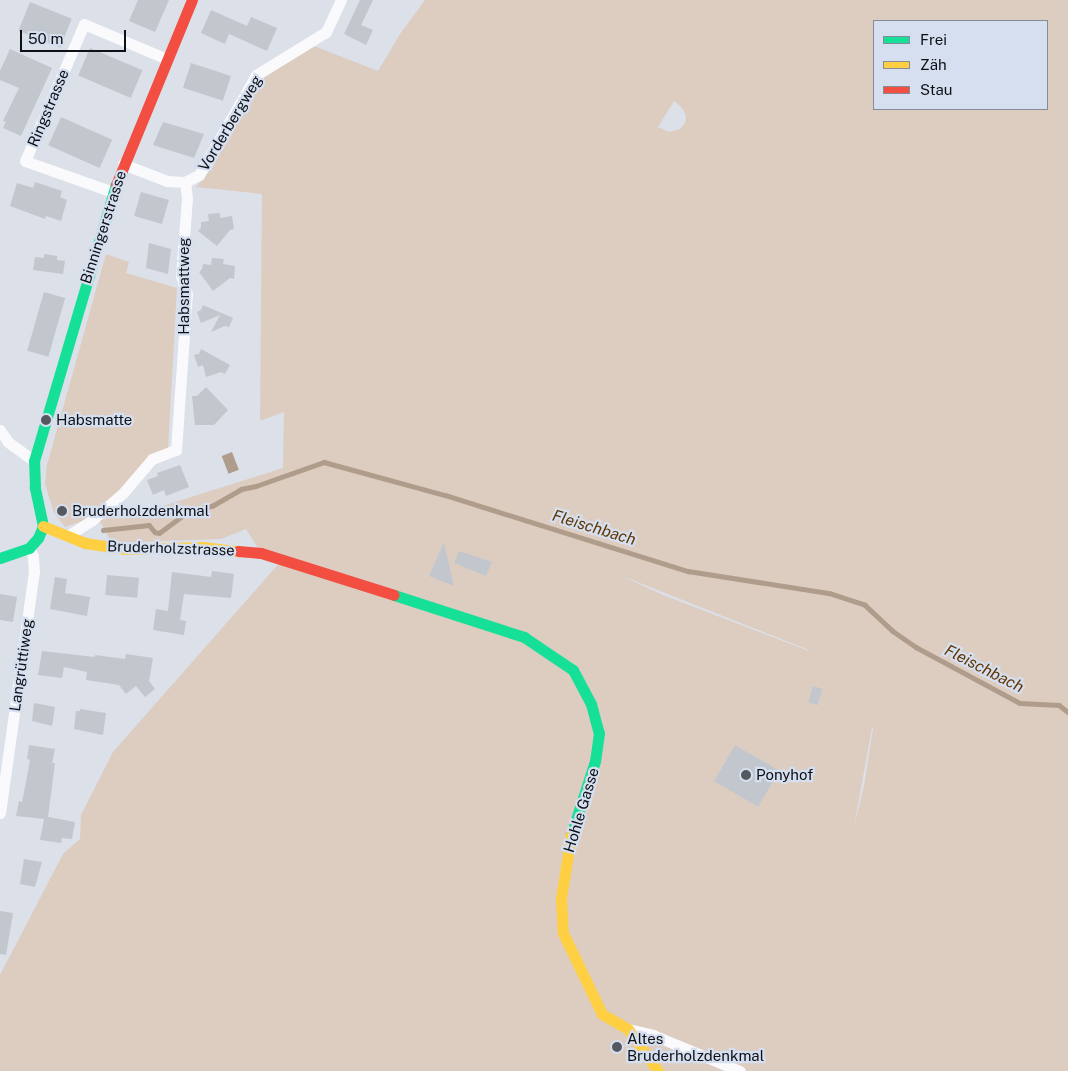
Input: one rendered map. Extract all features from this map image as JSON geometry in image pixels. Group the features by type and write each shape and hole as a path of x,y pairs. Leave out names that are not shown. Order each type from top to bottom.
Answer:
{"street":[{"name":"Binningerstrasse","path":"34,461 113,192 192,0"},
{"name":"Vorderbergweg","path":"123,164 167,181 185,182 199,176 256,76 326,32 341,0"},
{"name":"Ringstrasse","path":"113,192 25,161 84,24 167,59"},
{"name":"Habsmattweg","path":"68,535 92,520 123,493 152,458 176,450 187,294 181,276 186,198 185,182"},
{"path":"0,430 8,442 34,461 35,487 43,526 38,538 29,548 0,558"},
{"name":"Bruderholzstrasse","path":"43,526 84,543 125,549 203,547 262,553 524,637"},
{"name":"Langrüttiweg","path":"0,813 34,572 33,556 29,548"},
{"name":"Hohle Gasse","path":"524,637 573,670 591,704 599,733 595,761 568,843 561,898 563,933 602,1014 628,1029 658,1071"},
{"path":"628,1029 653,1035 740,1071"}],"shaded area":[{"path":"425,0 1068,0 1068,1071 0,1071 0,975 63,854 80,839 81,815 113,752 282,560 261,553 246,529 221,539 112,543 99,520 150,510 283,468 284,412 260,421 262,194 196,187 213,167 248,97 264,76 314,46 378,71 400,34","holes":["674,101 683,109 686,116 685,123 680,129 669,132 658,127","622,576 809,650 809,651 663,595","872,728 864,786 854,826"]},
{"path":"106,254 129,262 126,273 177,288 168,449 89,519 65,527 54,513 45,484 47,465"},
{"path":"232,452 239,470 229,474 222,456"}],"building":[{"path":"138,0 169,0 155,32 129,21"},
{"path":"360,0 373,0 361,25 373,30 366,45 344,34"},
{"path":"30,2 72,19 60,48 18,31"},
{"path":"211,10 247,26 251,17 277,28 267,51 229,34 225,44 201,33"},
{"path":"90,48 142,70 131,98 78,76"},
{"path":"10,49 52,68 21,136 3,128 6,122 3,121 19,88 0,80 0,71"},
{"path":"191,63 231,76 223,101 183,88"},
{"path":"61,117 112,140 100,168 48,145"},
{"path":"163,122 204,134 194,158 153,145"},
{"path":"35,182 62,191 60,197 67,200 61,221 46,216 45,219 10,206 17,183 33,188"},
{"path":"141,192 169,200 162,224 134,216"},
{"path":"220,213 220,218 232,216 234,229 230,230 217,246 198,231 201,228 201,222 209,221 208,214"},
{"path":"149,243 171,249 168,274 146,268"},
{"path":"44,254 57,256 57,260 65,261 63,274 33,270 35,257 44,258"},
{"path":"212,258 224,259 223,264 235,266 234,279 230,278 213,291 199,272 203,264 211,265"},
{"path":"44,292 65,298 48,357 27,351"},
{"path":"203,305 233,318 229,327 225,326 211,332 220,315 201,323 197,312 201,310"},
{"path":"201,349 230,365 225,374 221,372 206,377 203,365 198,367 194,355 199,354"},
{"path":"206,387 228,410 214,425 195,425 192,396 197,396"},
{"path":"180,465 189,487 166,496 164,490 153,495 147,480 158,476 157,473"},
{"path":"444,542 454,586 429,576"},
{"path":"459,551 492,562 486,576 454,563"},
{"path":"212,571 234,574 231,598 184,594 180,620 186,621 184,635 153,630 156,609 168,611 172,572 211,577"},
{"path":"107,575 139,578 137,598 105,595"},
{"path":"55,577 67,579 65,593 90,597 87,616 50,609"},
{"path":"0,594 17,597 13,622 0,620"},
{"path":"42,651 125,659 126,654 153,658 149,681 155,689 145,697 136,686 126,694 119,685 86,680 87,672 64,667 62,678 38,675"},
{"path":"813,686 823,689 818,705 808,702"},
{"path":"34,703 55,707 52,726 32,721"},
{"path":"80,709 106,713 103,735 74,729 76,711 80,711"},
{"path":"29,745 55,749 52,763 55,763 48,817 75,822 72,839 62,838 61,843 40,840 44,819 16,816 19,801 22,802 30,760 27,759"},
{"name":"Ponyhof","path":"735,745 779,770 758,807 714,781"},
{"path":"24,859 42,862 35,887 20,884"},
{"path":"0,911 13,913 6,955 0,954"}],"waterway":[{"name":"Fleischbach","path":"103,530 149,525 155,532 159,533 185,514 212,506 241,489 256,486 324,462 445,495 688,571 829,593 865,605 893,631 916,647 1020,703 1059,705 1068,712"}],"traffic: fast":[{"path":"0,558 29,548 38,538 43,526 35,487 34,461 116,185"},
{"path":"394,595 524,637 573,670 591,704 599,733 595,761 571,835"}],"traffic: slow":[{"path":"43,526 85,543 125,549 203,547 238,551"},
{"path":"571,835 561,898 563,933 602,1014 628,1029 658,1071"}],"traffic: jam":[{"path":"116,185 192,0"},
{"path":"238,551 261,553 394,595"}],"place":[{"name":"Habsmatte","path":"46,420"},
{"name":"Bruderholzdenkmal","path":"62,511"},
{"name":"Ponyhof","path":"746,775"},
{"name":"Altes Bruderholzdenkmal","path":"617,1047"}]}
